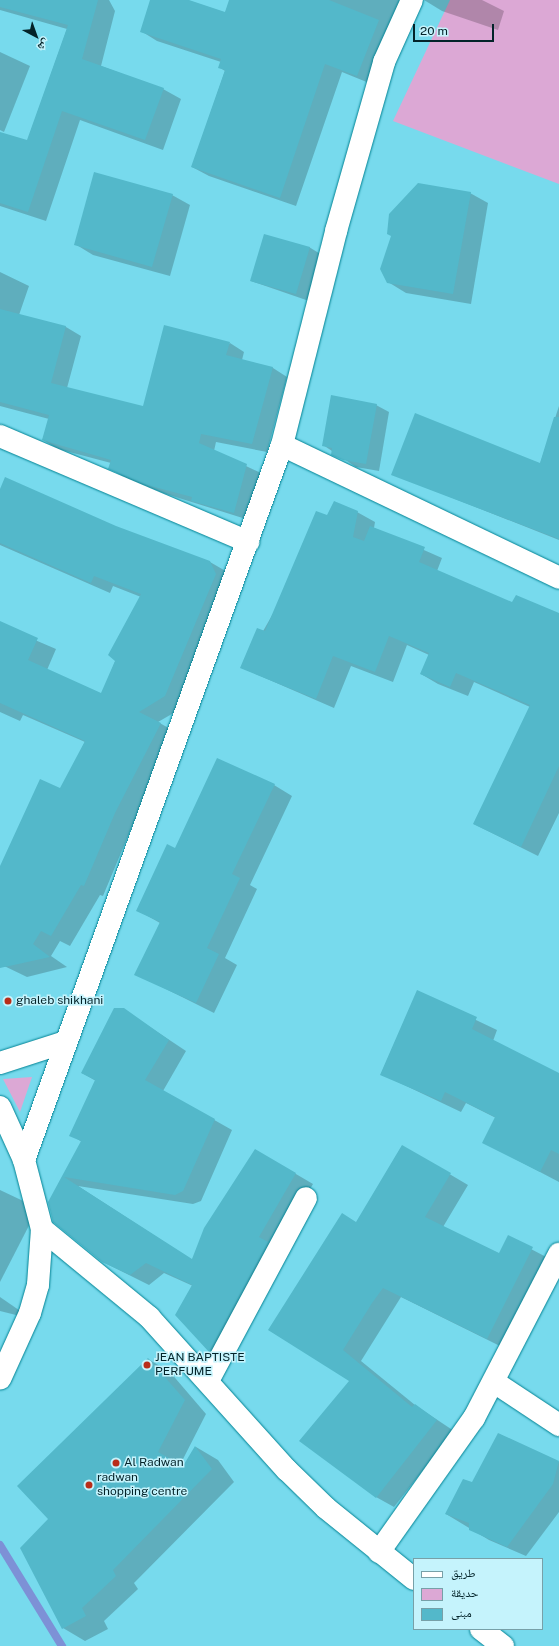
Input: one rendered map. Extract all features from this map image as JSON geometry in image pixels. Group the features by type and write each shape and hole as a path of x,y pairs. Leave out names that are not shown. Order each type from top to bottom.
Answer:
{"street":[{"path":"24,1160 65,1042 282,445 336,231 384,62 412,0"},
{"path":"0,436 248,542"},
{"path":"282,445 559,578"},
{"path":"0,1063 65,1042"},
{"path":"0,1107 24,1160 42,1229 38,1285 30,1313 0,1379"},
{"path":"209,1379 306,1198"},
{"path":"42,1229 149,1317 209,1379 288,1470 379,1552 413,1578"},
{"path":"379,1552 450,1456 494,1382 559,1254"},
{"path":"494,1382 559,1425"},
{"path":"481,1630 503,1646"}],"green space":[{"path":"450,0 559,0 559,184 393,121"},
{"path":"32,1077 20,1112 3,1079"}],"building":[{"path":"0,0 98,0 82,59 164,88 145,140 62,111 28,212 0,203 0,132 27,140 68,25 0,7"},
{"path":"150,0 189,0 225,12 229,0 329,0 379,20 357,76 325,64 280,198 191,167 225,70 218,68 221,59 140,32"},
{"path":"94,172 173,194 152,267 74,245"},
{"path":"418,183 471,192 453,294 387,283 380,269 391,236 387,234 389,214"},
{"path":"264,234 310,247 296,294 250,281"},
{"path":"0,309 66,326 51,383 143,406 164,325 230,342 226,355 273,367 252,444 201,434 199,443 247,464 234,513 191,501 192,497 147,485 108,469 111,460 42,440 49,415 0,402"},
{"path":"331,395 377,404 366,464 343,460 331,455 332,448 322,446"},
{"path":"415,413 540,463 554,417 559,417 559,539 391,475"},
{"path":"5,477 116,526 210,561 216,574 165,696 139,712 161,723 115,813 84,886 81,885 51,936 41,931 33,944 50,957 0,968 0,866 40,779 60,788 85,741 0,703 0,621 38,638 28,660 101,693 115,661 108,655 141,594 94,576 91,583 0,543 0,489"},
{"path":"334,501 358,511 353,537 364,541 370,526 425,547 419,562 512,602 516,595 559,613 559,766 521,847 473,824 530,705 456,673 450,687 420,674 429,653 389,636 375,672 333,656 316,699 240,668 257,628 265,631 316,511 327,515"},
{"path":"217,758 275,784 232,874 240,878 207,948 219,954 196,1003 134,975 160,922 136,911 167,844 175,848"},
{"path":"417,990 477,1017 472,1029 559,1073 559,1154 551,1150 540,1172 482,1143 495,1117 445,1092 441,1101 380,1075"},
{"path":"114,1008 124,1008 169,1040 145,1080 215,1119 183,1191 175,1195 64,1177 192,1259 204,1228 255,1149 296,1173 259,1237 268,1242 209,1352 175,1315 192,1285 146,1263 130,1275 102,1262 53,1222 48,1202 81,1141 69,1136 95,1080 81,1073"},
{"path":"402,1145 451,1173 425,1217 499,1253 508,1235 533,1247 487,1339 383,1288 372,1303 343,1350 412,1407 415,1404 437,1420 376,1498 299,1441 349,1381 268,1330 342,1213 356,1222"},
{"path":"148,1358 185,1400 158,1452 183,1466 195,1446 212,1469 113,1570 116,1576 82,1608 86,1616 62,1629 20,1548 48,1519 17,1486"},
{"path":"498,1433 559,1461 553,1484 507,1547 469,1530 469,1523 445,1514 463,1479 472,1482"}],"waterway":[{"path":"0,1545 62,1646"}],"place":[{"name":"ghaleb shikhani","path":"8,1001"},
{"name":"JEAN BAPTISTE PERFUME","path":"147,1365"},
{"name":"Al Radwan","path":"116,1463"},
{"name":"radwan shopping centre","path":"89,1485"}]}
